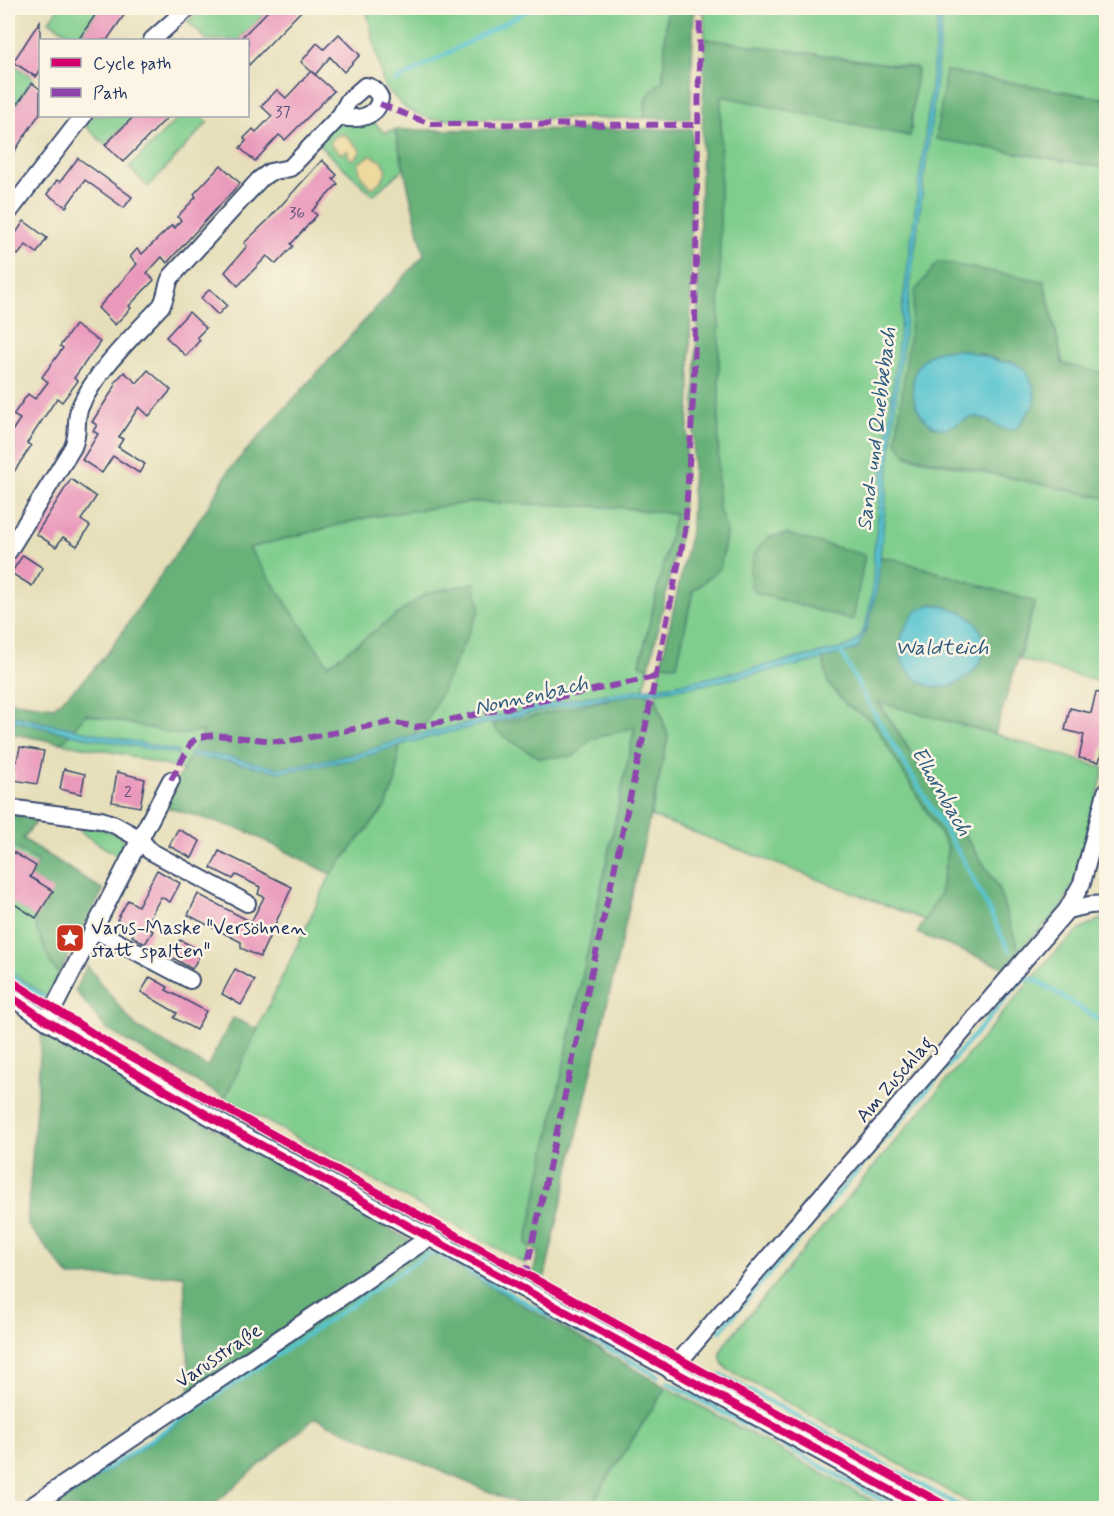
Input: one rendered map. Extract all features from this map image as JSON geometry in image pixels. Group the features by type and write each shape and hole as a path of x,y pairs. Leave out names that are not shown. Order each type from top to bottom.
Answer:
{"street":[{"path":"153,39 188,8"},
{"path":"8,552 73,447 78,433 77,417 83,401 108,366 161,306 166,298 167,285 171,277 260,179 270,172 290,168 340,116"},
{"path":"8,213 82,117"},
{"path":"47,1021 171,780"},
{"name":"Am Zuschlag","path":"671,1371 1067,910 1082,884 1107,792"},
{"path":"8,807 101,820 115,825 140,839 150,851 248,903"},
{"path":"1067,910 1107,904"},
{"path":"93,929 190,980"},
{"path":"8,995 47,1021 228,1127 923,1509"},
{"name":"Varusstraße","path":"29,1509 430,1237"}],"green space":[{"path":"58,8 100,8 79,39 49,21"},
{"path":"206,8 271,8 240,39 206,39 187,21"},
{"path":"366,8 667,8 663,80 646,98 644,118 431,119 406,109 384,86"},
{"path":"667,8 694,8 690,119 644,118 646,98 663,80"},
{"path":"704,8 1106,8 1106,99 946,71 937,139 1106,168 1106,374 1063,364 1044,281 906,456 1106,498 1106,684 1019,659 1035,602 894,559 880,557 866,632 853,647 846,705 872,719 948,847 940,894 925,920 651,816 668,737 656,698 661,664 677,665 693,591 720,568 727,531 718,506 720,95 910,136 917,68 705,39"},
{"path":"705,39 917,68 910,136 721,96 718,506 727,531 720,568 693,591 677,665 661,664 691,531"},
{"path":"8,61 33,78 8,117"},
{"path":"946,71 1106,99 1106,168 936,139"},
{"path":"93,117 133,117 105,145 85,125"},
{"path":"179,117 202,117 208,122 148,187 129,167"},
{"path":"368,121 374,123 385,133 395,130 404,168 373,195 317,143 337,122"},
{"path":"692,129 690,397 681,529 649,668 640,664 675,514 615,507 474,502 369,517 249,548 328,665 427,593 475,583 480,609 427,722 399,748 396,780 386,806 331,874 246,831 163,806 204,731 180,735 86,714 73,729 8,715 8,701 54,707 84,680 109,651 210,504 229,470 424,255 395,130"},
{"path":"938,262 1044,281 1063,364 1106,374 1106,498 906,455 896,440 915,291","holes":["977,353 1003,362 1013,362 1006,430 979,417 968,418 946,427 932,426"]},
{"path":"474,502 615,507 675,514 640,664 649,668 643,692 493,725 574,756 591,739 635,726 526,1245 530,1248 525,1264 225,1098 331,874 386,806 396,780 399,748 427,722 427,593 328,665 248,548 369,517"},
{"path":"787,534 865,555 853,620 756,593 750,580 754,556 768,538"},
{"path":"879,557 894,559 1035,602 995,734 878,702 997,885 1019,951 1006,968 917,933 940,894 948,847 872,720 846,705 828,683 822,655 853,647 866,632"},
{"path":"643,692 656,698 668,737 544,1280 533,1274 538,1252 526,1245 635,727 591,739 574,756 540,758 501,735 492,725"},
{"path":"878,701 1104,768 1080,871 1061,908 1019,951 997,885"},
{"path":"85,714 180,734 205,731 183,770 118,753 61,743 70,734 177,753 177,751 73,729"},
{"path":"8,719 70,734 61,743 8,733"},
{"path":"8,813 37,820 23,839 103,890 47,996 8,970"},
{"path":"8,813 37,820 23,839 103,890 59,974 52,966 37,931 30,877 38,862 8,843"},
{"path":"88,825 121,837 126,847 124,855 119,857 82,833 80,829"},
{"path":"1101,919 1106,919 1106,1508 979,1508 727,1369 722,1362 721,1353 726,1342 1053,954 1080,930"},
{"path":"87,966 136,1027 207,1067 233,1018 258,1029 225,1098 106,1029 75,990"},
{"path":"42,1030 666,1387 589,1508 528,1508 315,1418 209,1508 53,1508 191,1415 184,1275 70,1277 27,1224"},
{"path":"666,1387 885,1508 589,1508"}],"sand":[{"path":"340,134 347,136 360,150 353,160 348,156 348,151 342,154 330,144 331,140"},
{"path":"371,155 382,161 387,169 382,180 373,188 363,179 359,167 359,163"}],"water":[{"path":"939,8 943,8 933,108 897,389 877,587 869,622 857,649 812,662 696,686 569,704 410,742 356,759 287,771 280,772 228,761 189,756 191,752 229,757 278,768 286,767 356,754 406,738 571,699 685,683 845,648 855,642 862,633 867,620 872,591 874,552 903,302 929,108"},
{"path":"963,350 1003,362 1013,362 1026,370 1034,388 1035,403 1017,428 1007,430 978,417 972,417 946,428 934,426 925,420 915,401 913,390 917,368 924,359 935,352"},
{"name":"Waldteich","path":"932,604 958,610 967,615 976,623 982,635 983,655 977,667 962,681 946,687 931,686 917,680 907,669 901,656 901,640 908,623 914,614"},
{"path":"8,715 178,751 177,754 70,734 8,719"}],"building":[{"path":"100,8 129,8 108,39 79,39"},
{"path":"271,8 304,8 249,65 249,39 240,39"},
{"path":"40,21 39,72 36,77 13,62"},
{"path":"339,34 360,55 344,72 330,57 315,75 301,62 317,43 324,49"},
{"path":"311,71 334,91 285,140 279,135 255,161 240,148 246,141 244,138 253,129 256,132 272,116 261,106 277,90 286,98"},
{"path":"32,83 39,88 39,114 8,161 8,118"},
{"path":"133,117 168,117 123,162 105,145"},
{"path":"78,158 132,197 124,208 85,180 66,207 47,194 57,180 60,182"},
{"path":"322,160 337,175 333,179 338,184 312,211 317,215 276,264 267,256 238,286 225,272 247,246 244,243"},
{"path":"221,165 240,183 167,263 162,257 147,273 154,280 129,306 131,308 115,325 98,308 137,264 130,257 137,249 142,254 172,225 175,228 181,220 177,217 196,197 194,194"},
{"path":"24,221 47,238 37,253 26,245 18,255 8,248"},
{"path":"210,289 227,305 218,315 201,298"},
{"path":"189,312 206,328 197,337 200,340 186,356 166,337"},
{"path":"75,325 100,342 74,378 78,381 62,402 57,398 27,443 31,446 8,481 8,437 20,419 13,415 28,394 35,399 48,382 42,377 63,348 60,346"},
{"path":"148,370 171,390 149,416 139,407 119,437 123,439 118,447 145,464 139,473 113,456 102,473 82,460 98,434 93,431 97,425 92,422 116,385 114,383 124,372 137,383"},
{"path":"71,479 96,497 81,520 90,526 77,546 63,537 56,547 36,534"},
{"path":"23,555 43,568 32,586 11,573"},
{"path":"1096,692 1107,695 1107,730 1099,762 1079,758 1084,735 1065,730 1070,708 1091,713"},
{"path":"20,747 44,751 37,784 14,780 15,773 8,772 8,762 17,761"},
{"path":"64,769 85,774 81,794 60,789"},
{"path":"117,772 145,779 140,807 112,802"},
{"path":"178,829 200,841 192,858 169,846"},
{"path":"8,849 36,866 30,877 53,891 36,918 8,900"},
{"path":"219,851 292,887 260,957 241,948 241,942 188,915 198,894 251,922 264,897 258,894 260,887 236,875 233,879 211,868"},
{"path":"157,870 180,883 170,902 161,897 145,926 153,931 145,944 132,936 135,930 117,920 128,900 138,906"},
{"path":"180,940 202,951 192,969 170,956"},
{"path":"235,969 255,980 241,1005 222,994"},
{"path":"150,977 168,987 166,990 206,1011 196,1030 174,1018 177,1013 141,992"}],"waterway":[{"path":"396,81 532,8"},
{"name":"Elhornbach","path":"841,652 871,708 965,863 1009,950"},
{"path":"8,974 43,997"},
{"path":"720,1331 1019,983 1030,978 1036,980 1106,1024"},
{"path":"49,1508 427,1254 438,1254 658,1376"},
{"path":"721,1375 963,1508"},
{"path":"668,1382 897,1508"}],"marked path":[{"path":"525,1277 645,729 685,531 694,382 700,8"},
{"path":"380,104 430,124 697,125"},
{"path":"171,780 192,742 203,737 215,735 284,742 391,722 416,727 655,677"}],"cycle path":[{"path":"8,979 116,1048 950,1508"},
{"path":"8,995 47,1021 228,1127 923,1508"}],"place":[{"name":"Varus-Maske \"Versöhnen statt spalten\"","path":"70,938"}],"water label":[{"name":"Sand- und Quebbebach","path":"876,429"},
{"name":"Nonnenbach","path":"531,695"}]}
